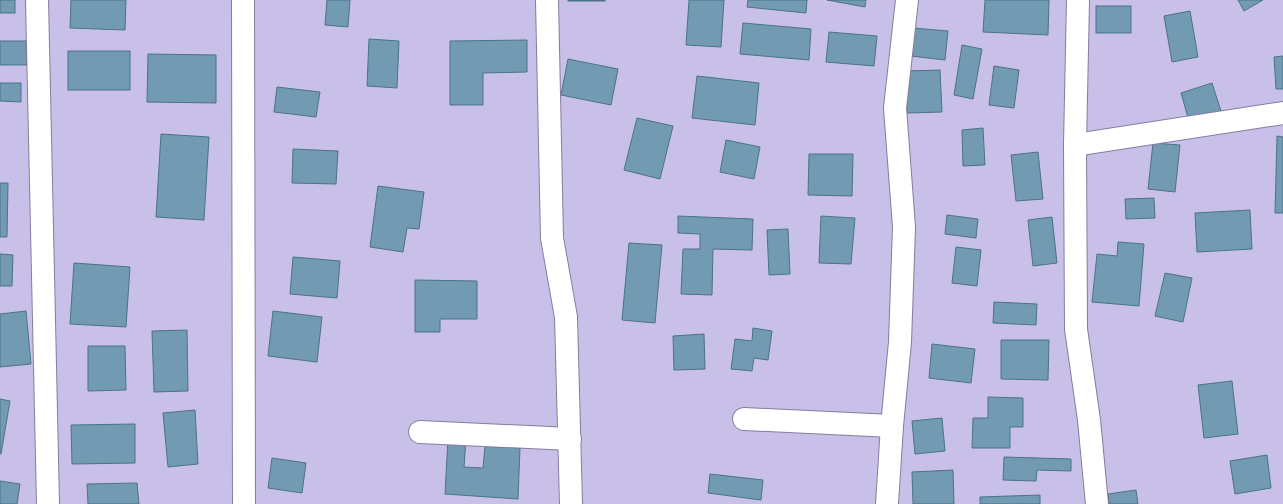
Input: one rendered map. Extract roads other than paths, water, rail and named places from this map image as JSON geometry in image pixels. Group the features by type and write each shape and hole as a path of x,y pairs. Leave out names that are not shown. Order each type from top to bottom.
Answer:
{"street":[{"path":"37,0 48,504"},
{"path":"243,0 244,504"},
{"path":"547,0 552,238 566,317 571,504"},
{"path":"888,504 892,426 900,342 904,227 895,108 907,0"},
{"path":"1078,0 1075,145 1076,329 1089,420 1097,504"},
{"path":"1075,145 1283,114"},
{"path":"744,419 892,426"},
{"path":"420,432 570,439"}]}
